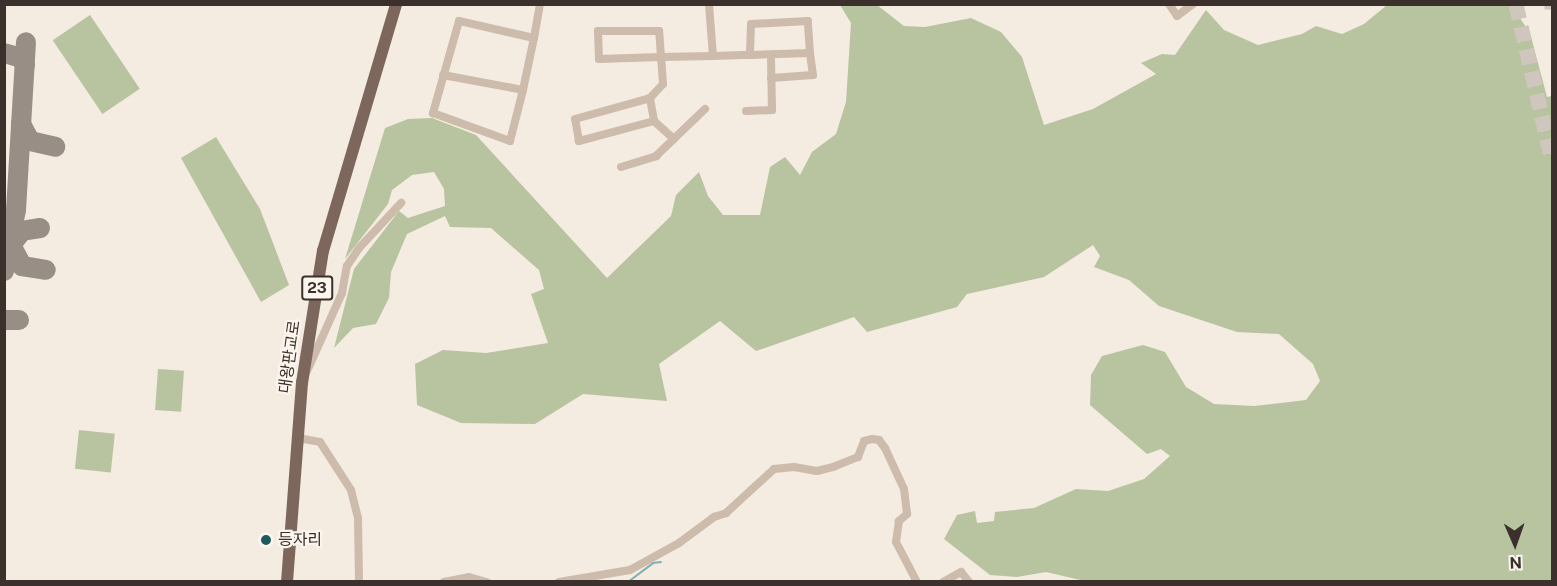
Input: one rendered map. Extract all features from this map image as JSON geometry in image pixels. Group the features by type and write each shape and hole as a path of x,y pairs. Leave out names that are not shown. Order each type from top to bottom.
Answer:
{"main road":[{"name":"대왕판교로","path":"286,582 302,383 323,250 396,4"}],"street":[{"path":"534,38 459,21 433,113 510,141 523,90 534,38 540,4"},
{"path":"709,4 713,56"},
{"path":"1169,4 1177,16 1193,4"},
{"path":"750,55 751,24 808,21 813,75 771,78"},
{"path":"654,121 579,141 575,119 650,98 663,84 661,57 659,32 598,31 599,59 661,57 750,55 810,53"},
{"path":"747,111 772,110 771,60"},
{"path":"442,75 523,90"},
{"path":"650,98 654,121 674,139"},
{"path":"621,167 656,156 705,109"},
{"path":"302,383 342,293 347,266 358,248 401,203"},
{"path":"298,438 320,442 334,458 351,490 358,518 359,582"},
{"path":"559,582 630,570 679,543 714,517 726,513 774,469 794,467 817,471 833,467 858,457 864,441 872,439 879,440 900,476 908,514 899,521 896,542 917,582"},
{"path":"943,582 961,572 969,582"},
{"path":"444,582 469,577 487,582"}],"green space":[{"path":"840,5 877,5 904,26 925,27 971,18 1001,32 1022,57 1044,125 1093,109 1156,74 1141,63 1162,54 1175,55 1206,10 1224,30 1258,45 1302,34 1316,26 1342,34 1364,24 1387,5 1511,5 1530,33 1547,97 1552,96 1552,581 1089,582 1046,572 1017,577 990,575 944,539 957,515 975,511 977,523 994,521 995,512 1034,508 1076,489 1108,491 1144,479 1170,456 1161,449 1147,454 1090,405 1091,375 1102,356 1143,345 1165,352 1186,387 1214,404 1254,406 1306,400 1320,381 1313,364 1279,334 1237,332 1159,306 1129,280 1094,267 1100,256 1093,245 1044,277 967,294 957,307 867,332 854,317 756,351 720,321 659,364 667,401 583,394 535,424 461,423 417,405 415,364 443,350 486,353 548,343 531,294 544,289 539,270 491,228 450,227 445,216 407,234 391,272 389,298 376,324 353,328 334,348 354,269 399,211 408,218 445,206 444,189 434,172 412,175 392,190 388,204 345,259 385,128 408,119 432,118 476,135 607,278 671,216 676,195 699,172 708,196 723,215 760,215 770,167 785,157 800,175 812,152 836,134 846,102 851,23"},
{"path":"90,15 140,89 102,114 53,40"},
{"path":"216,137 260,209 289,285 261,302 181,158"},
{"path":"158,369 184,371 181,412 155,410"},
{"path":"79,430 115,434 111,473 75,469"}],"waterway":[{"path":"628,582 653,563 661,562"}],"taxiway":[{"path":"4,271 16,210 26,42"},
{"path":"4,53 21,58 25,65"},
{"path":"21,124 30,141 55,147"},
{"path":"40,228 22,231 11,245 22,266 46,270"},
{"path":"4,320 19,320"}],"tunnel":[{"path":"1516,4 1552,160"},
{"path":"1552,4 1552,9"}],"place":[{"name":"등자리","path":"266,540"}]}
